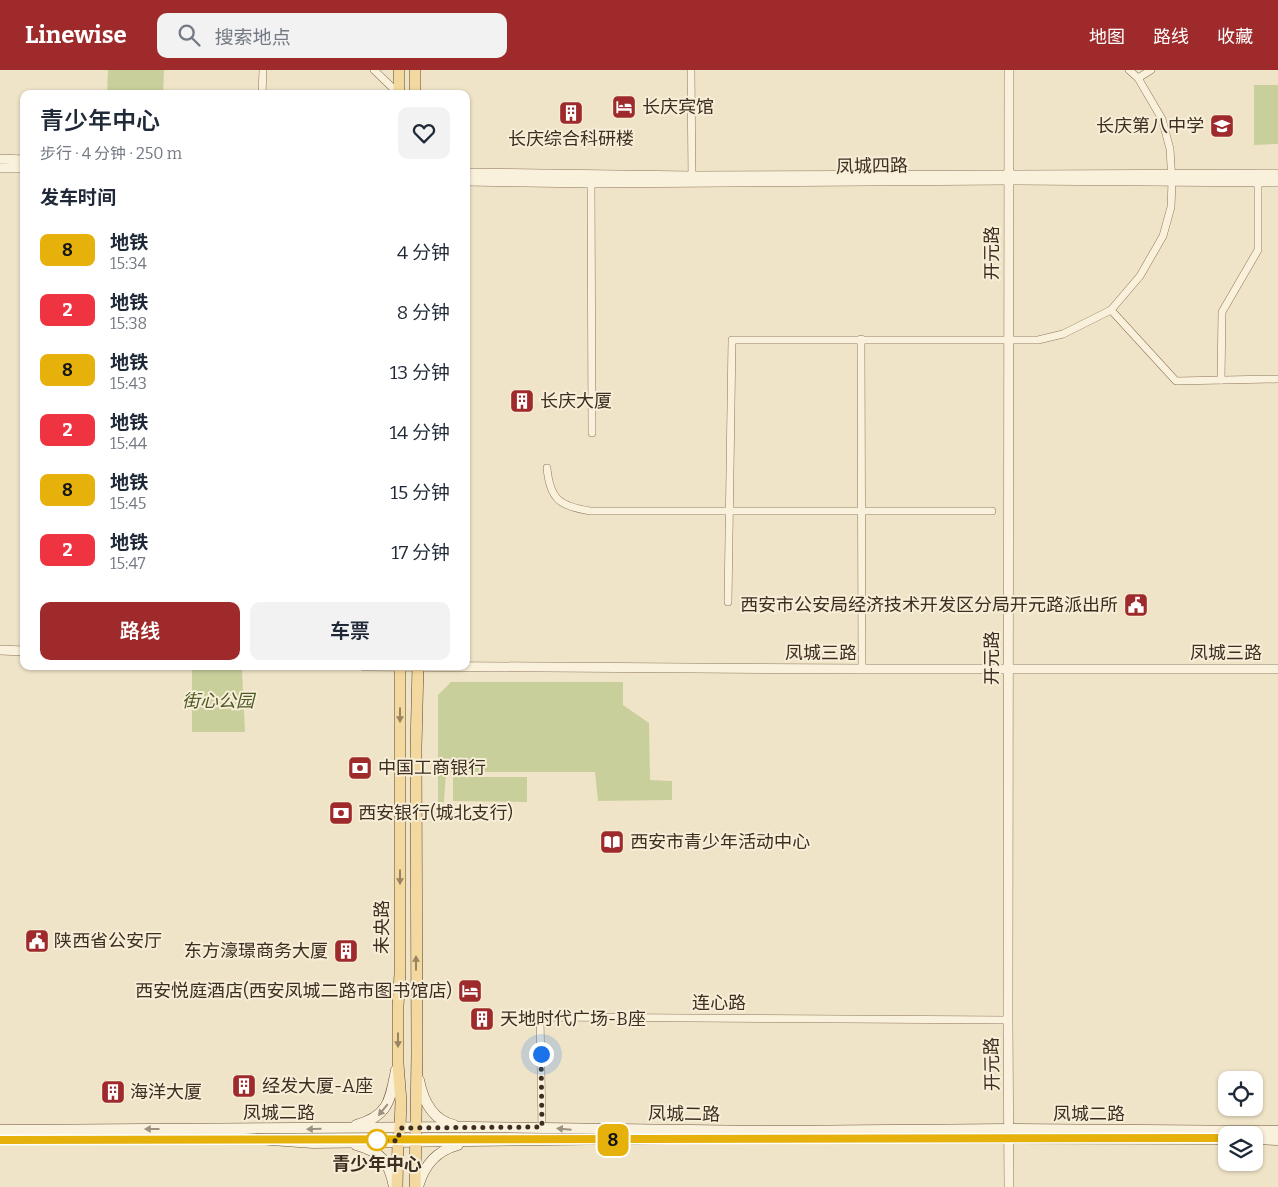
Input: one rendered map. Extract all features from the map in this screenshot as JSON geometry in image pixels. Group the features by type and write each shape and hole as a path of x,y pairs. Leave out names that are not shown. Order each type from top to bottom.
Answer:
{"main road":[{"path":"399,70 399,90"},
{"path":"415,70 415,90"},
{"name":"未央路","path":"396,1187 401,1102 398,1064 400,974 400,670"},
{"name":"未央路","path":"417,1187 415,1128 417,1072 416,747 418,670"},
{"path":"332,1129 366,1122 377,1117 385,1110 391,1095 398,1064"},
{"path":"417,1072 426,1104 435,1114 450,1125 467,1127"},
{"name":"凤城二路","path":"0,1130 542,1127 570,1130 1009,1134 1218,1139"},
{"name":"凤城二路","path":"0,1138 244,1138 335,1143 1278,1131"},
{"path":"1263,1140 1278,1140"},
{"path":"417,1187 427,1165 441,1151 459,1144 482,1141"},
{"path":"335,1143 352,1144 377,1153 390,1168 396,1187"}],"street":[{"path":"262,90 263,70"},
{"path":"374,70 395,90"},
{"path":"691,70 692,179"},
{"name":"开元路","path":"1009,70 1009,1187"},
{"path":"728,602 732,340 1038,340 1063,334 1111,310 1140,276 1163,236 1171,207 1170,149 1162,119 1138,78 1129,70"},
{"path":"1138,78 1151,70"},
{"path":"0,159 20,160"},
{"path":"0,168 20,168"},
{"name":"凤城四路","path":"470,173 591,179"},
{"name":"凤城四路","path":"1172,178 1278,174"},
{"name":"凤城四路","path":"470,181 1009,177 1172,178 1278,182"},
{"path":"591,179 592,433"},
{"path":"1221,380 1222,312 1258,250 1258,182"},
{"path":"1111,310 1176,381 1278,379"},
{"path":"862,339 862,669"},
{"path":"546,468 548,480 555,497 570,508 590,511 992,511"},
{"path":"0,650 20,651"},
{"name":"凤城三路","path":"470,667 1278,669"},
{"name":"连心路","path":"542,1127 540,1018 1008,1020"}],"green space":[{"path":"108,70 164,70 163,90 107,90"},
{"path":"1254,85 1278,85 1278,144 1254,145"},
{"name":"街心公园","path":"192,670 242,670 245,732 192,732"},
{"path":"451,682 623,682 623,705 649,723 650,780 672,781 672,800 598,801 595,772 446,772 444,802 438,802 438,695"},
{"path":"453,777 527,777 527,802 453,801"}],"metro line":[{"name":"8","path":"0,1140 1218,1138"}],"place":[{"name":"长庆宾馆","path":"624,107"},
{"name":"长庆综合科研楼","path":"571,113"},
{"name":"长庆第八中学","path":"1222,126"},
{"name":"长庆大厦","path":"522,401"},
{"name":"西安市公安局经济技术开发区分局开元路派出所","path":"1136,605"},
{"name":"中国工商银行","path":"360,768"},
{"name":"西安银行(城北支行)","path":"341,813"},
{"name":"西安市青少年活动中心","path":"612,842"},
{"name":"陕西省公安厅","path":"37,941"},
{"name":"东方濠璟商务大厦","path":"346,951"},
{"name":"西安悦庭酒店(西安凤城二路市图书馆店)","path":"470,991"},
{"name":"天地时代广场-B座","path":"482,1019"},
{"name":"经发大厦-A座","path":"244,1086"},
{"name":"海洋大厦","path":"113,1092"},
{"name":"青少年中心","path":"377,1140"}],"route":[{"path":"377,1140 398,1141 400,1128 542,1127 541,1054"}]}
